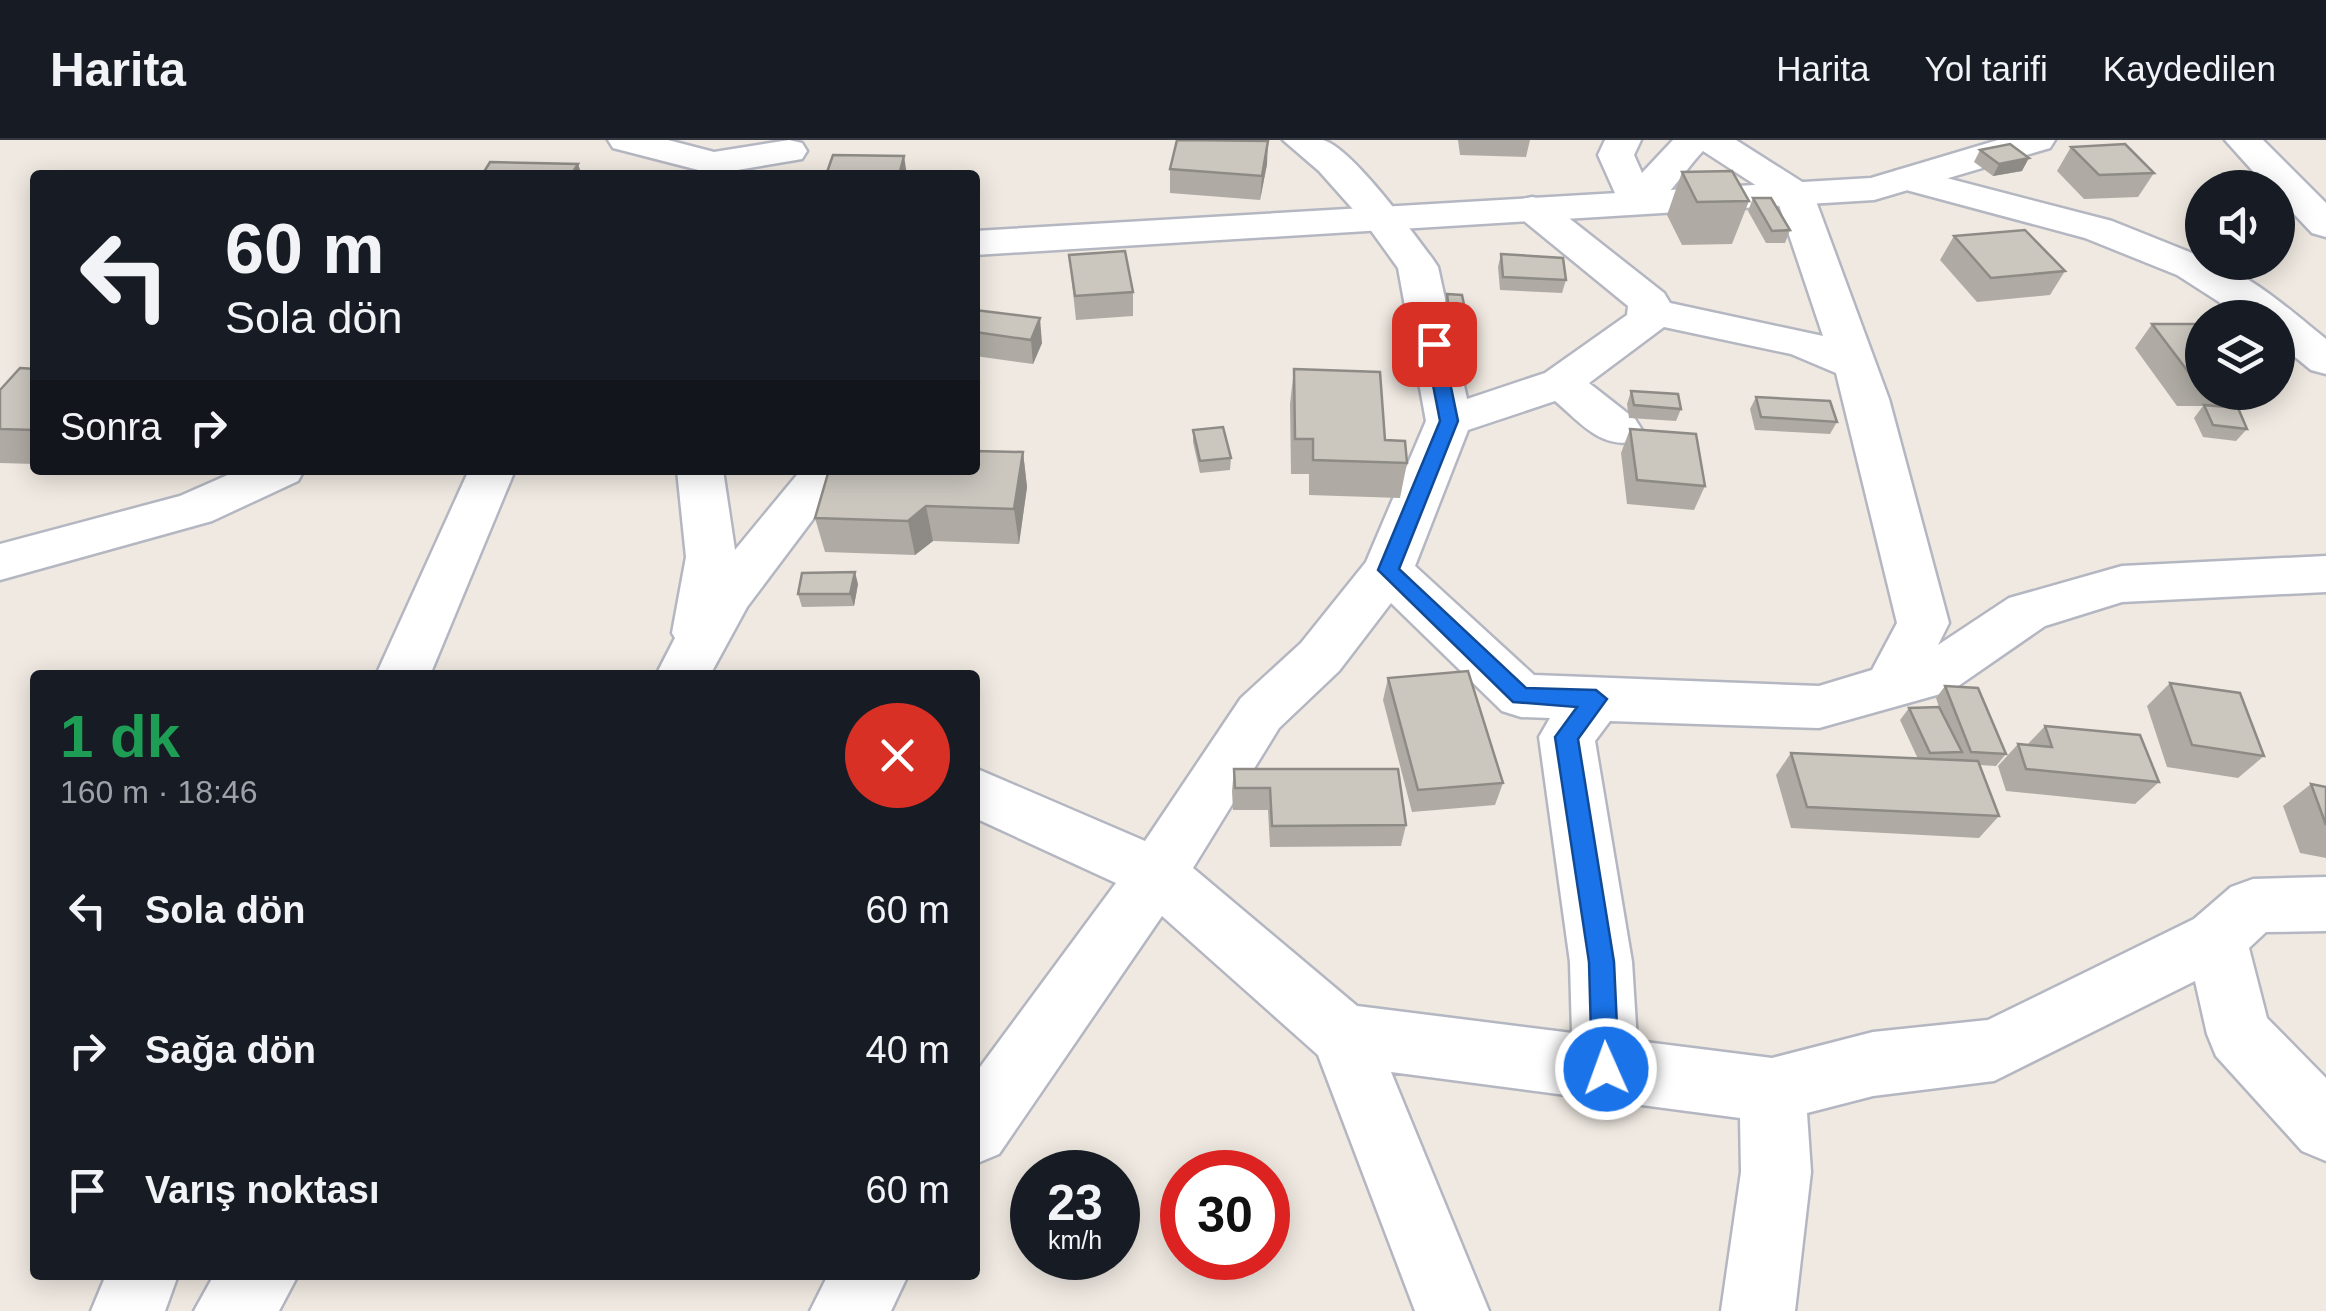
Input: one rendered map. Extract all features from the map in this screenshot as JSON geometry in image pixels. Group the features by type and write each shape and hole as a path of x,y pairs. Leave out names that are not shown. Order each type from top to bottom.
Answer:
{"street":[{"path":"626,140 714,163 800,146"},
{"path":"980,1123 1157,874 1260,712 1320,657 1388,570 1449,421 1418,267 1381,217 1332,163 1301,140"},
{"path":"1622,140 1616,155 1636,203"},
{"path":"1636,203 1688,144 1698,140"},
{"path":"1711,140 1794,194 1867,399 1924,623 1891,686"},
{"path":"980,243 1874,189 2037,140"},
{"path":"2244,140 2326,225"},
{"path":"765,170 800,146"},
{"path":"1908,179 2035,211 2193,265 2251,300"},
{"path":"1449,421 1561,383 1648,320 1649,302 1532,208"},
{"path":"1648,311 1803,344 1855,365"},
{"path":"2295,336 2326,360"},
{"path":"1561,383 1619,430"},
{"path":"0,562 194,509 270,475"},
{"path":"405,670 490,475"},
{"path":"695,664 711,557 701,475"},
{"path":"695,664 824,475"},
{"path":"1388,570 1521,696 1819,708 1932,676 2027,612 2122,584 2326,574"},
{"path":"1596,699 1567,737 1602,962 1606,1069"},
{"path":"980,794 1157,874 1343,1035 1452,1311"},
{"path":"1343,1035 1772,1090 1872,1064 1994,1050 2216,939 2253,906 2326,904"},
{"path":"2216,939 2238,1034 2326,1127"},
{"path":"1758,1311 1776,1172 1772,1090"},
{"path":"128,1311 140,1280"},
{"path":"231,1311 258,1280"},
{"path":"847,1311 869,1280"}],"building":[{"path":"1177,140 1268,141 1262,176 1170,169"},
{"path":"2010,144 2029,158 1999,164 1980,150"},
{"path":"2125,144 2154,173 2099,175 2071,147"},
{"path":"833,155 904,156 900,170 828,170"},
{"path":"490,162 578,164 574,170 485,170"},
{"path":"1732,171 1749,201 1697,202 1682,172"},
{"path":"1753,198 1771,198 1790,230 1772,231"},
{"path":"2025,230 2065,271 1991,278 1954,236"},
{"path":"1125,251 1133,292 1075,296 1069,255"},
{"path":"1501,254 1563,258 1566,280 1503,277"},
{"path":"1447,294 1462,295 1467,319 1450,318"},
{"path":"980,311 1040,318 1031,340 980,333"},
{"path":"2152,324 2185,324 2185,368"},
{"path":"20,368 30,369 30,430 0,429 0,390"},
{"path":"1294,369 1380,372 1385,440 1405,441 1407,463 1313,460 1313,439 1295,439"},
{"path":"1631,391 1678,394 1681,409 1634,405"},
{"path":"1756,397 1830,401 1837,422 1761,417"},
{"path":"2206,410 2239,410 2247,429 2213,425"},
{"path":"1223,427 1231,458 1200,461 1193,430"},
{"path":"1630,429 1696,434 1705,486 1637,480"},
{"path":"980,451 1023,452 1014,509 926,506 908,521 815,518 828,475 980,475"},
{"path":"855,572 850,594 798,594 802,573"},
{"path":"1468,671 1503,783 1418,790 1388,678"},
{"path":"2170,683 2240,693 2264,756 2192,745"},
{"path":"1945,686 1978,688 2006,754 1971,752"},
{"path":"1939,707 1962,752 1930,753 1909,708"},
{"path":"2045,726 2140,735 2159,782 2026,769 2018,744 2052,747"},
{"path":"1791,753 1978,761 1999,816 1807,807"},
{"path":"1234,769 1398,769 1406,825 1272,826 1270,788 1235,788"},
{"path":"2311,784 2326,787 2326,825"}],"route":[{"path":"1434,344 1449,421 1388,570 1521,696 1596,699 1567,737 1579,799 1584,867 1602,962 1606,1069"}]}
